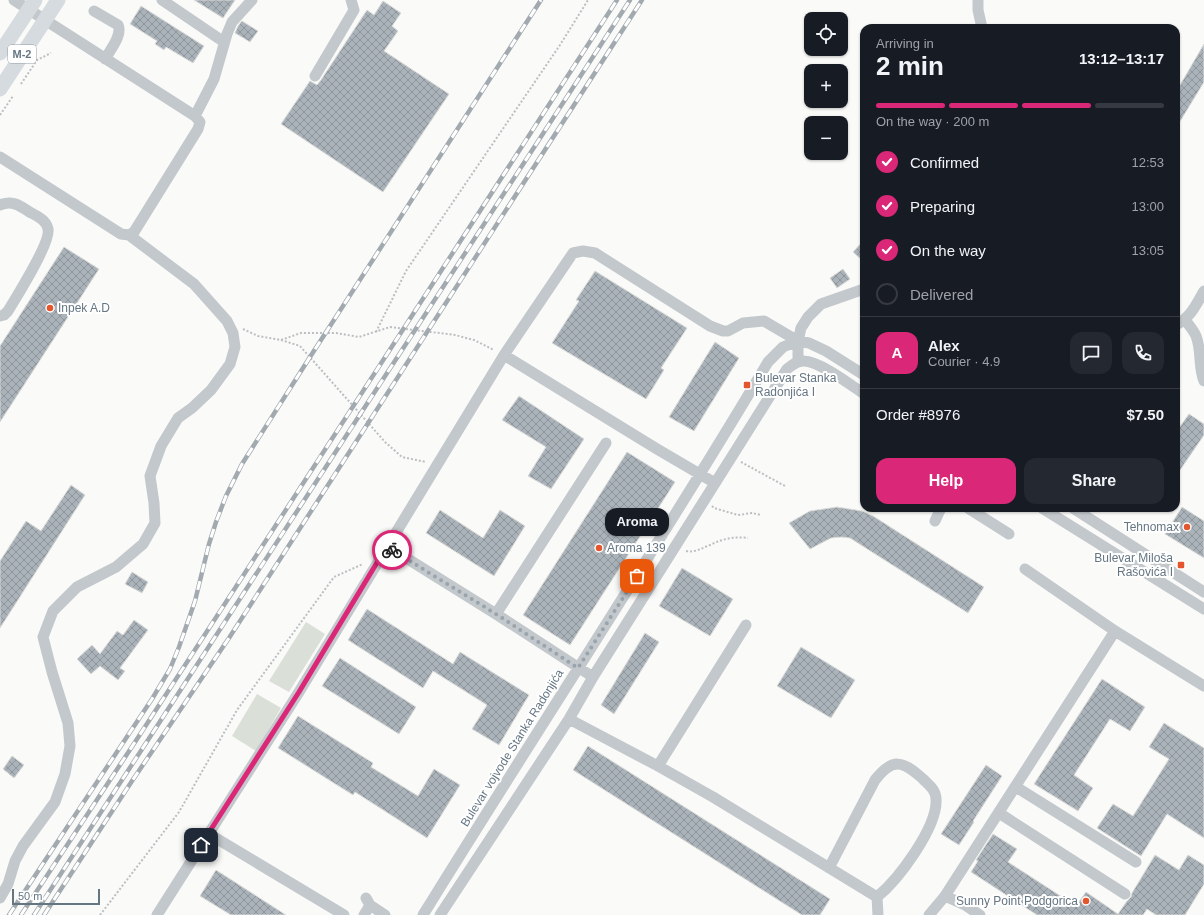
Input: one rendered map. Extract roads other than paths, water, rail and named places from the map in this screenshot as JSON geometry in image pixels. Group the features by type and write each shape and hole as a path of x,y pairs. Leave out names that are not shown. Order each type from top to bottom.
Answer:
{"main road":[{"name":"M-2","path":"0,89 58,0"},
{"name":"M-2","path":"0,54 32,5"}],"street":[{"path":"14,0 32,5 45,20 195,116 200,122 198,129 134,232 129,235"},
{"path":"162,0 224,42"},
{"path":"195,116 214,79 224,42 232,22 252,0"},
{"path":"314,76 354,10 351,0"},
{"path":"978,0 978,10 981,24"},
{"path":"94,11 118,25 120,28 119,34 105,59"},
{"path":"0,157 121,234 129,235 194,284 227,321 233,333 234,347 230,364 210,390 192,408 178,418 160,446 150,476 155,523 143,544 116,566 77,587 53,612 43,637 68,723 70,746 68,760 56,802 23,846 8,884 0,898"},
{"path":"0,205 4,203 11,203 19,205 45,221 49,234 8,311 4,315 0,316"},
{"path":"157,915 299,692 504,355 573,253 583,251 594,253 710,326 723,331 728,331 743,323 764,321 798,341 809,343 826,351 860,372"},
{"path":"798,362 798,341 801,328 808,317 820,304 860,290"},
{"path":"1204,290 1192,313 1180,323 1196,335 1204,381"},
{"name":"Bulevar vojvode Stanka Radonjića","path":"422,915 700,474 768,362 783,347 798,341"},
{"path":"504,355 715,483"},
{"path":"440,915 568,719 787,370 792,364 798,362 812,362 860,392"},
{"path":"496,614 606,443"},
{"path":"935,521 939,512"},
{"path":"974,512 1009,534"},
{"path":"1048,512 1204,609"},
{"path":"1079,512 1204,592"},
{"path":"387,546 593,677"},
{"path":"1025,569 1116,631 1204,686"},
{"path":"658,766 746,625"},
{"path":"929,915 945,896 1116,631"},
{"path":"568,719 658,766 713,797 878,897"},
{"path":"829,868 880,773 887,767 894,765 902,764 910,767 936,794 935,810 926,836 893,882 878,897 878,915"},
{"path":"1016,787 1136,862"},
{"path":"999,813 1125,894"},
{"path":"209,834 342,915"},
{"path":"945,896 980,915"},
{"path":"364,915 368,902 385,915"}],"railway":[{"path":"9,915 152,699 170,669 195,601 216,522 226,496 242,464 541,0"},
{"path":"21,915 617,0"},
{"path":"34,915 630,0"},
{"path":"44,915 132,781 229,638 642,0"}],"place":[{"name":"Inpek A.D","path":"50,308"},
{"name":"Bulevar Stanka Radonjića I","path":"747,385"},
{"name":"Tehnomax","path":"1187,527"},
{"name":"Aroma 139","path":"599,548"},
{"name":"Bulevar Miloša Rašovića I","path":"1181,565"},
{"name":"Aroma","path":"637,576"},
{"name":"Sunny Point Podgorica","path":"1086,901"}]}
